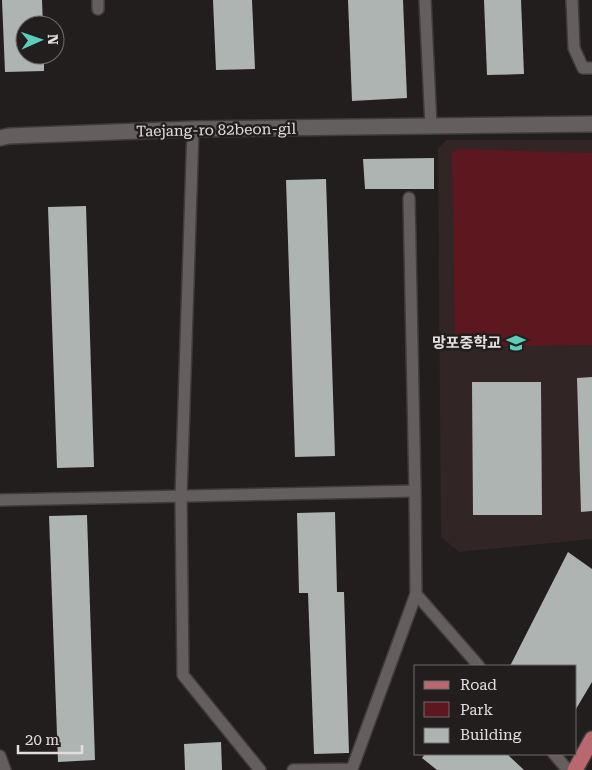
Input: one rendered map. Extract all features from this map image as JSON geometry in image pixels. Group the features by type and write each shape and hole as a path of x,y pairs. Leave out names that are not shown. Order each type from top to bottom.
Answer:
{"main road":[{"path":"574,770 592,739"}],"street":[{"name":"Taejang-ro 82beon-gil","path":"0,138 9,136 193,129 592,124"}],"lane":[{"path":"425,0 431,126"},
{"path":"572,0 574,48 583,68 592,68"},
{"path":"193,129 181,496 183,675 260,770"},
{"path":"293,770 352,769 416,594 409,198"},
{"path":"0,500 415,491"},
{"path":"416,594 477,665"},
{"path":"555,755 568,770"},
{"path":"0,756 5,770"}],"shaded area":[{"name":"망포중학교","path":"446,140 592,140 592,539 459,552 441,537 438,149"}],"green space":[{"path":"457,149 592,153 592,345 455,347 452,153"}],"building":[{"path":"2,0 42,0 43,15 15,15 15,65 44,65 44,71 5,72"},
{"path":"213,0 252,0 255,69 216,70"},
{"path":"348,0 403,0 407,98 352,101"},
{"path":"484,0 521,0 524,74 487,75"},
{"path":"434,158 434,189 365,189 363,159"},
{"path":"326,179 335,456 295,457 286,180"},
{"path":"86,206 94,467 57,468 48,207"},
{"path":"592,377 592,511 581,512 577,378"},
{"path":"472,382 541,382 542,515 473,515"},
{"path":"335,512 337,592 344,592 349,753 314,754 308,593 299,593 297,513"},
{"path":"87,515 95,760 58,762 49,516"},
{"path":"568,552 592,569 592,682 577,707 577,665 511,665"},
{"path":"221,742 222,770 185,770 184,744"},
{"path":"424,755 508,755 524,770 437,770 422,758"}],"place":[{"name":"망포중학교","path":"516,343"}]}
